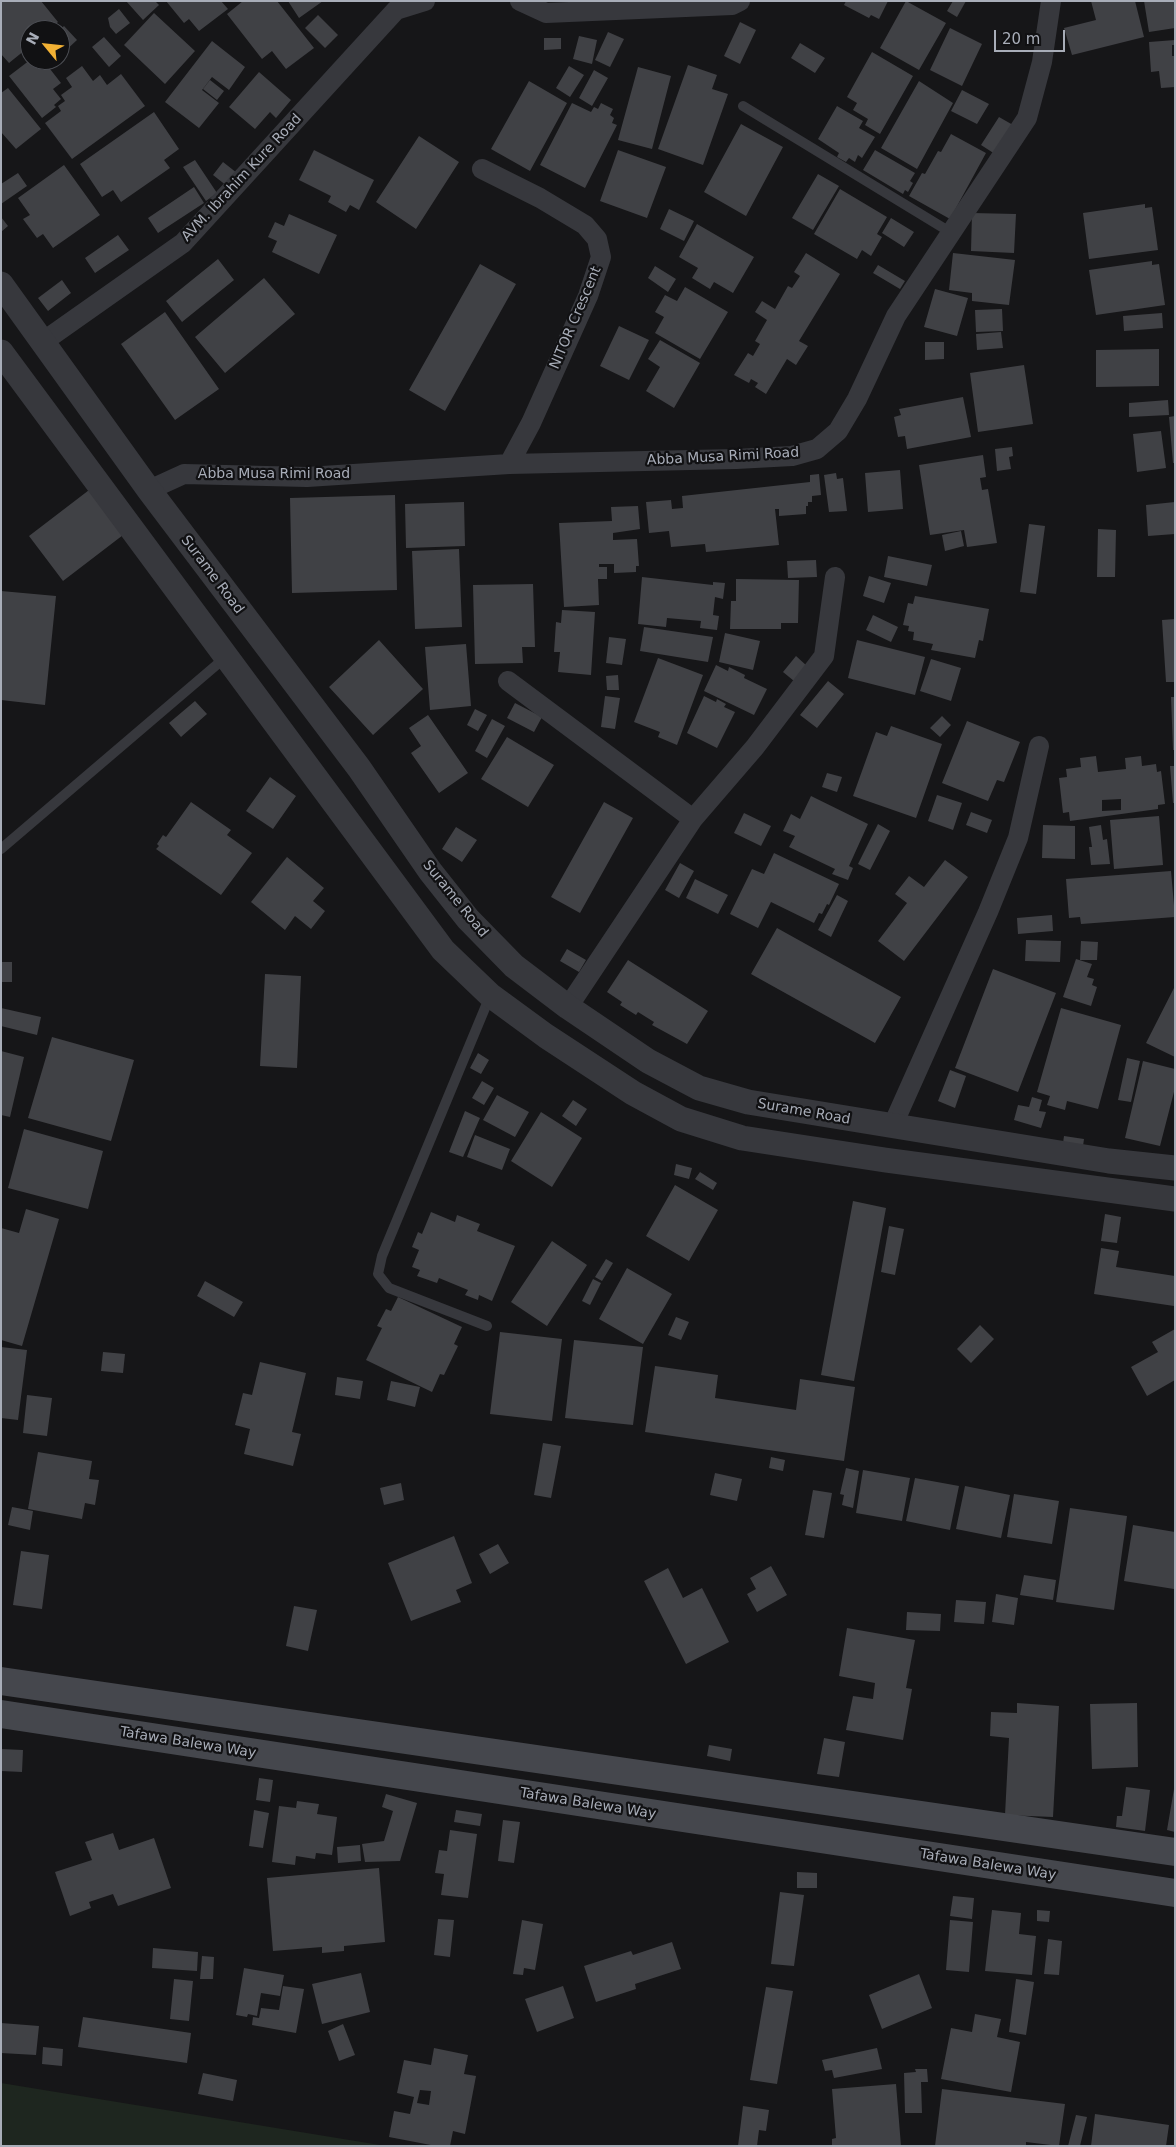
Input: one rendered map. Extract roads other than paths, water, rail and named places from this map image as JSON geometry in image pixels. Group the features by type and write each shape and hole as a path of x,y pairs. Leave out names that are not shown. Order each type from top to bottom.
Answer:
{"main road":[{"path":"1,1681 1175,1852"},
{"name":"Tafawa Balewa Way","path":"1,1714 1175,1893"}],"street":[{"name":"AVM. Ibrahim Kure Road","path":"44,342 183,243 396,10 425,1"},
{"path":"520,1 546,13 732,5 740,1"},
{"name":"Abba Musa Rimi Road","path":"149,490 184,474 307,477 509,464 792,456 818,449 838,431 858,398 896,316 1027,118 1042,62 1051,1"},
{"name":"NITOR Crescent","path":"482,169 540,198 585,225 597,239 601,257 588,296 531,422 509,464"},
{"name":"Surame Road","path":"1,284 149,490 359,768 430,872 468,919 514,966 568,1007 648,1061 698,1088 748,1102 1109,1161 1175,1168"},
{"path":"1,352 326,790 399,893 443,950 490,995 546,1036 633,1093 681,1119 742,1138 1175,1199"},
{"path":"568,1007 693,819 755,747 824,656 835,577"},
{"path":"508,681 693,819"},
{"path":"892,1127 988,912 1018,838 1039,746"},
{"path":"326,790 359,768"}],"lane":[{"path":"744,106 950,232"},
{"path":"1,849 227,656"},
{"path":"487,1326 389,1288 378,1274 382,1256 490,995"}]}
